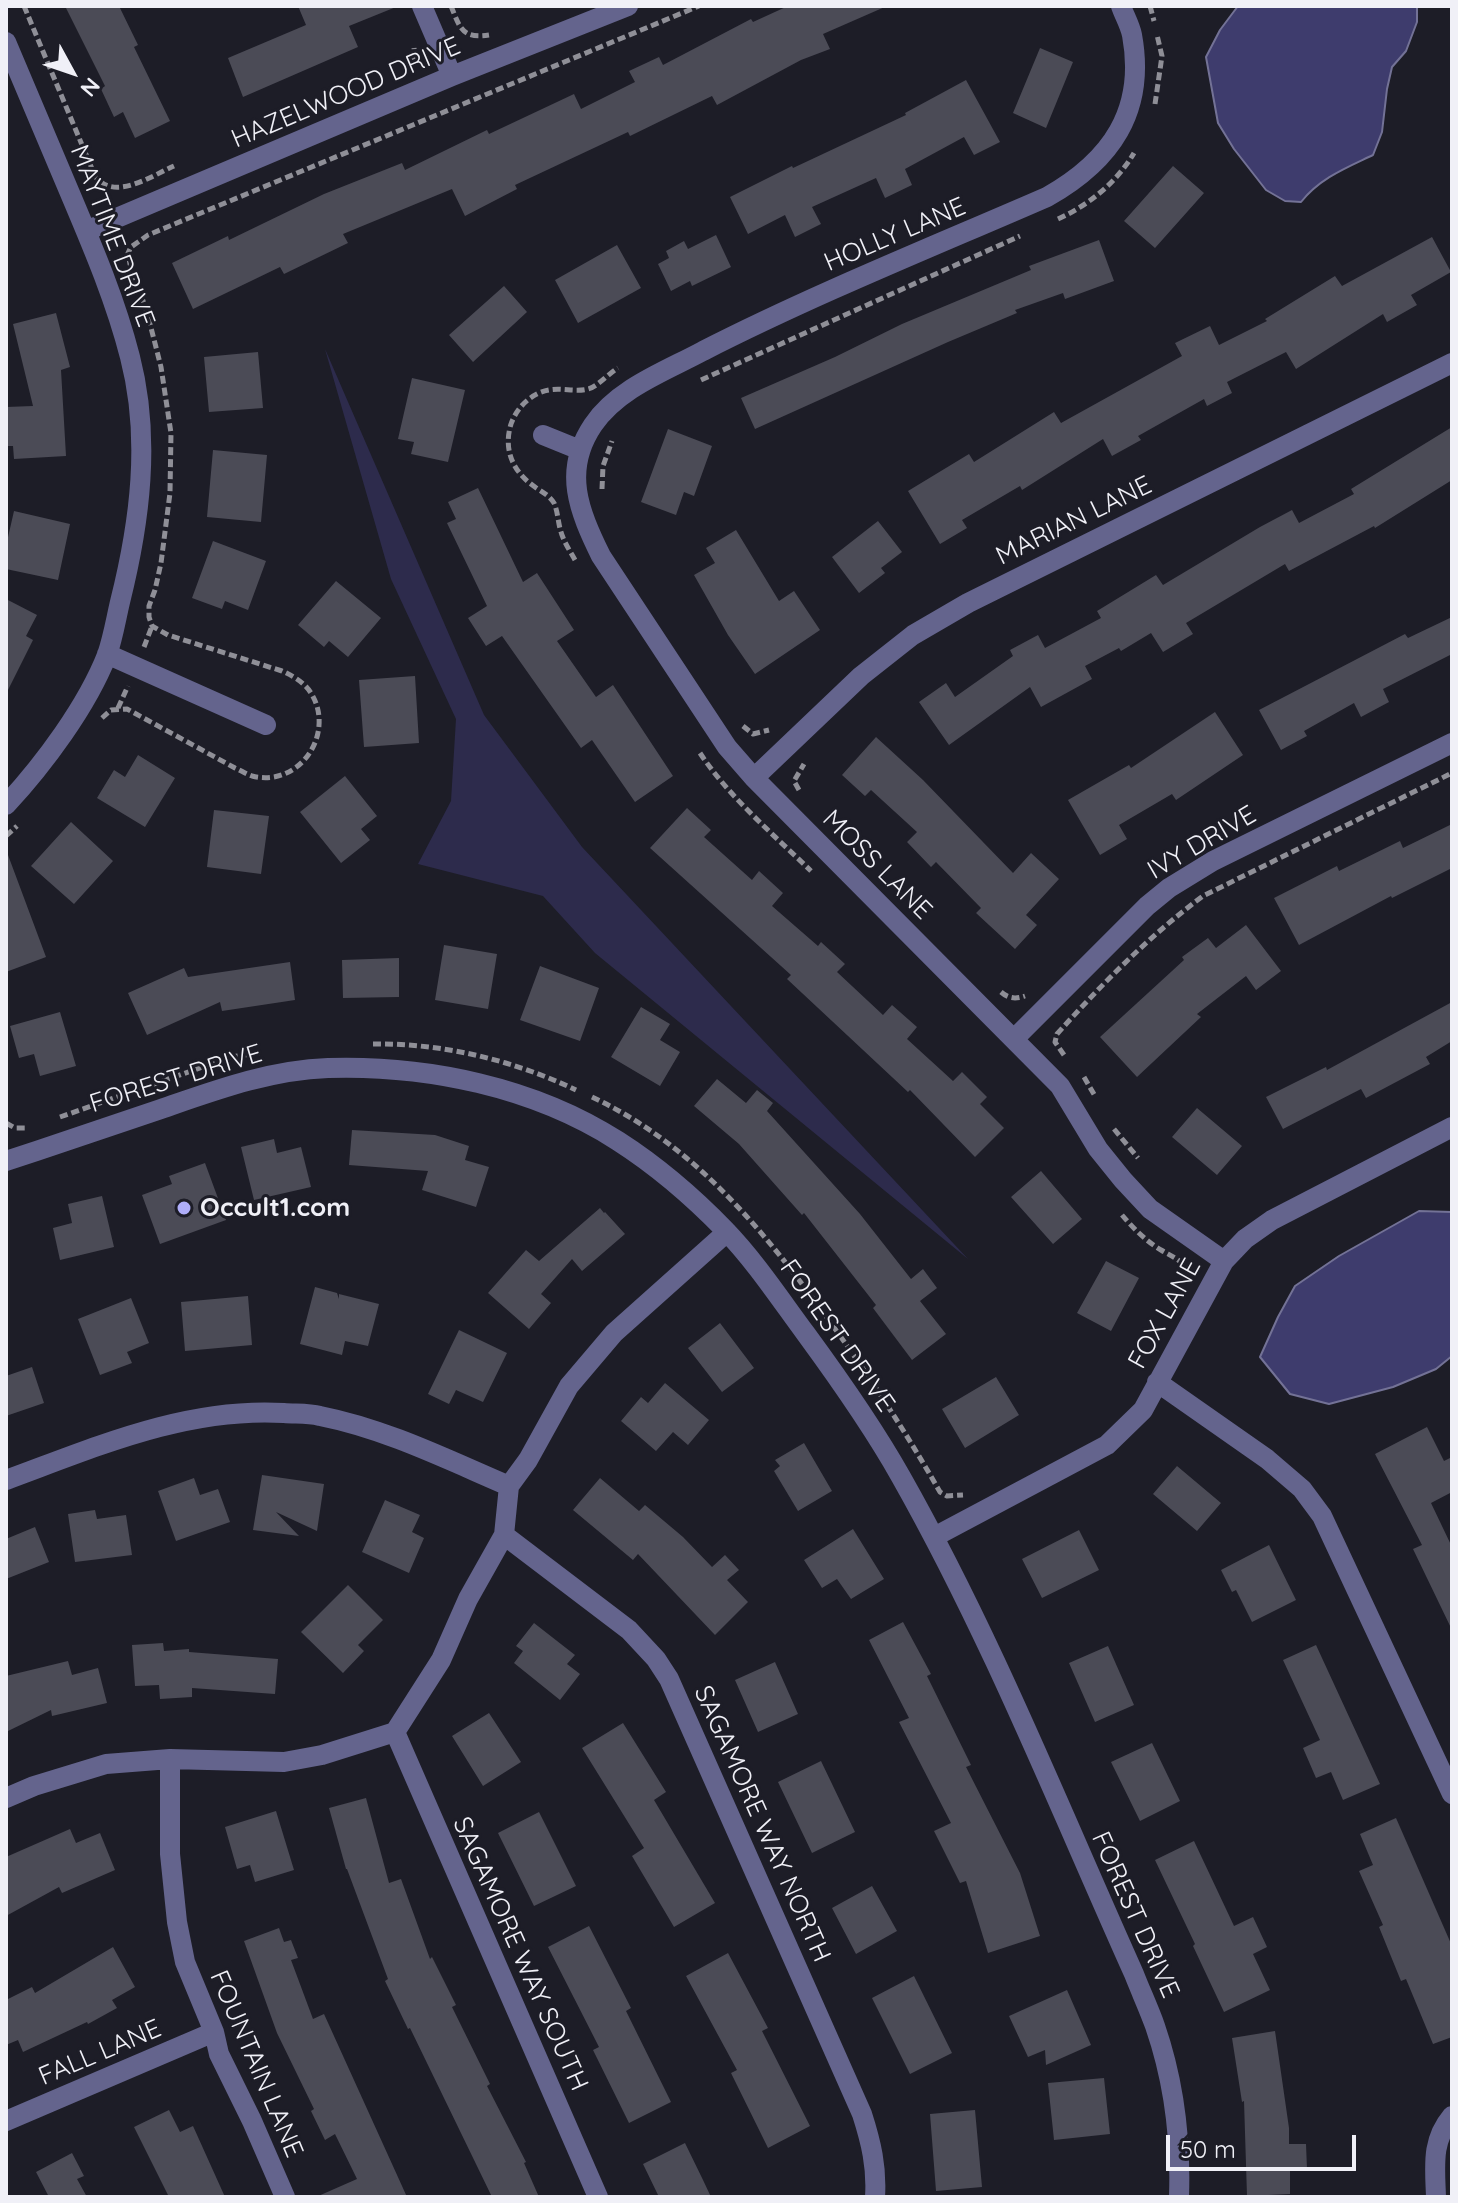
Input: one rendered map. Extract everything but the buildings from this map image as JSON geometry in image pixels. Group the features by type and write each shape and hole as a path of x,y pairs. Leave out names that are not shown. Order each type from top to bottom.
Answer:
{"street":[{"path":"422,6 452,76"},
{"name":"HAZELWOOD DRIVE","path":"86,231 452,76 628,6"},
{"name":"HOLLY LANE","path":"580,450 593,424 614,402 640,384 769,318 1073,183 1106,153 1124,122 1136,82 1131,33 1121,6"},
{"name":"MAYTIME DRIVE","path":"6,42 108,283 130,358 138,403 141,448 140,501 133,551 107,654 59,739 6,805"},
{"name":"MARIAN LANE","path":"754,778 861,676 913,635 968,603 1452,363"},
{"path":"543,435 580,450"},
{"name":"MOSS LANE","path":"580,450 575,477 578,502 601,556 727,747 754,778 1060,1086 1098,1149 1150,1209 1224,1261"},
{"path":"107,654 266,725"},
{"name":"IVY DRIVE","path":"1014,1039 1147,906 1169,888 1213,861 1452,743"},
{"name":"FOREST DRIVE","path":"6,1161 250,1079 325,1068 410,1069 494,1087 570,1115 616,1140 658,1169 727,1232 833,1371 899,1473 964,1593 1156,2028 1172,2088 1179,2144 1179,2197"},
{"name":"FOX LANE","path":"934,1537 1107,1445 1143,1410 1224,1261 1245,1239 1272,1220 1452,1127"},
{"path":"6,1798 106,1764 170,1759 284,1762 322,1755 395,1732 441,1660 468,1599 504,1535 509,1486 528,1460 569,1386 614,1333 727,1232"},
{"path":"1157,1382 1267,1459 1302,1489 1322,1516 1452,1794"},
{"path":"6,1480 134,1434 197,1418 255,1411 318,1415 388,1434 509,1486"},
{"name":"SAGAMORE WAY NORTH","path":"504,1535 629,1630 656,1659 669,1679 862,2114 872,2147 875,2197"},
{"name":"SAGAMORE WAY SOUTH","path":"395,1732 598,2197"},
{"name":"FOUNTAIN LANE","path":"170,1759 170,1854 177,1922 185,1962 214,2032 219,2054 285,2197"},
{"name":"FALL LANE","path":"6,2121 214,2032"},
{"path":"1436,2197 1435,2150 1443,2127 1452,2116"}],"path":[{"path":"24,6 101,185 124,187 182,163"},
{"path":"451,6 468,35 491,35"},
{"path":"96,725 111,710 127,709 235,768 252,776 271,777 289,772 305,761 315,746 320,727 318,709 310,692 297,678 161,632 152,626 149,606 165,539 171,433 161,367 147,312 130,264 128,253 131,247 148,235 699,6"},
{"path":"1150,6 1162,56 1154,107"},
{"path":"403,71 415,57 411,37"},
{"path":"1056,220 1100,193 1127,164 1141,141"},
{"path":"698,382 1028,233"},
{"path":"576,560 560,531 555,505 548,495 528,482 517,470 509,457 508,439 517,410 528,399 554,388 585,390 620,367"},
{"path":"601,497 603,466 619,432"},
{"path":"739,721 753,734 766,732 777,724"},
{"path":"699,750 748,808 814,874"},
{"path":"807,799 794,781 809,759"},
{"path":"1070,1061 1055,1042 1057,1034 1173,918 1203,896 1452,773"},
{"path":"6,836 20,823"},
{"path":"993,984 1010,998 1025,996"},
{"path":"359,1044 406,1043 472,1054 543,1075 612,1107 659,1137 713,1180 755,1224 790,1268 861,1364 940,1492 947,1496 965,1494"},
{"path":"50,1120 231,1057 271,1051"},
{"path":"1078,1070 1097,1098"},
{"path":"6,1123 15,1128 35,1126"},
{"path":"1111,1125 1138,1158"},
{"path":"1115,1208 1135,1230 1183,1263 1188,1277 1184,1286"}],"shaded area":[{"path":"1238,6 1417,6 1417,22 1406,51 1392,67 1382,132 1373,155 1325,180 1301,202 1285,201 1266,190 1218,123 1206,57 1220,30"},
{"path":"325,349 484,715 582,847 968,1259 595,953 543,896 418,864 451,801 456,719 391,579"},
{"path":"1419,1211 1452,1212 1452,1356 1436,1369 1393,1387 1329,1404 1290,1394 1260,1357 1295,1286 1339,1256"}],"place":[{"name":"Occult1.com","path":"184,1208"}]}
